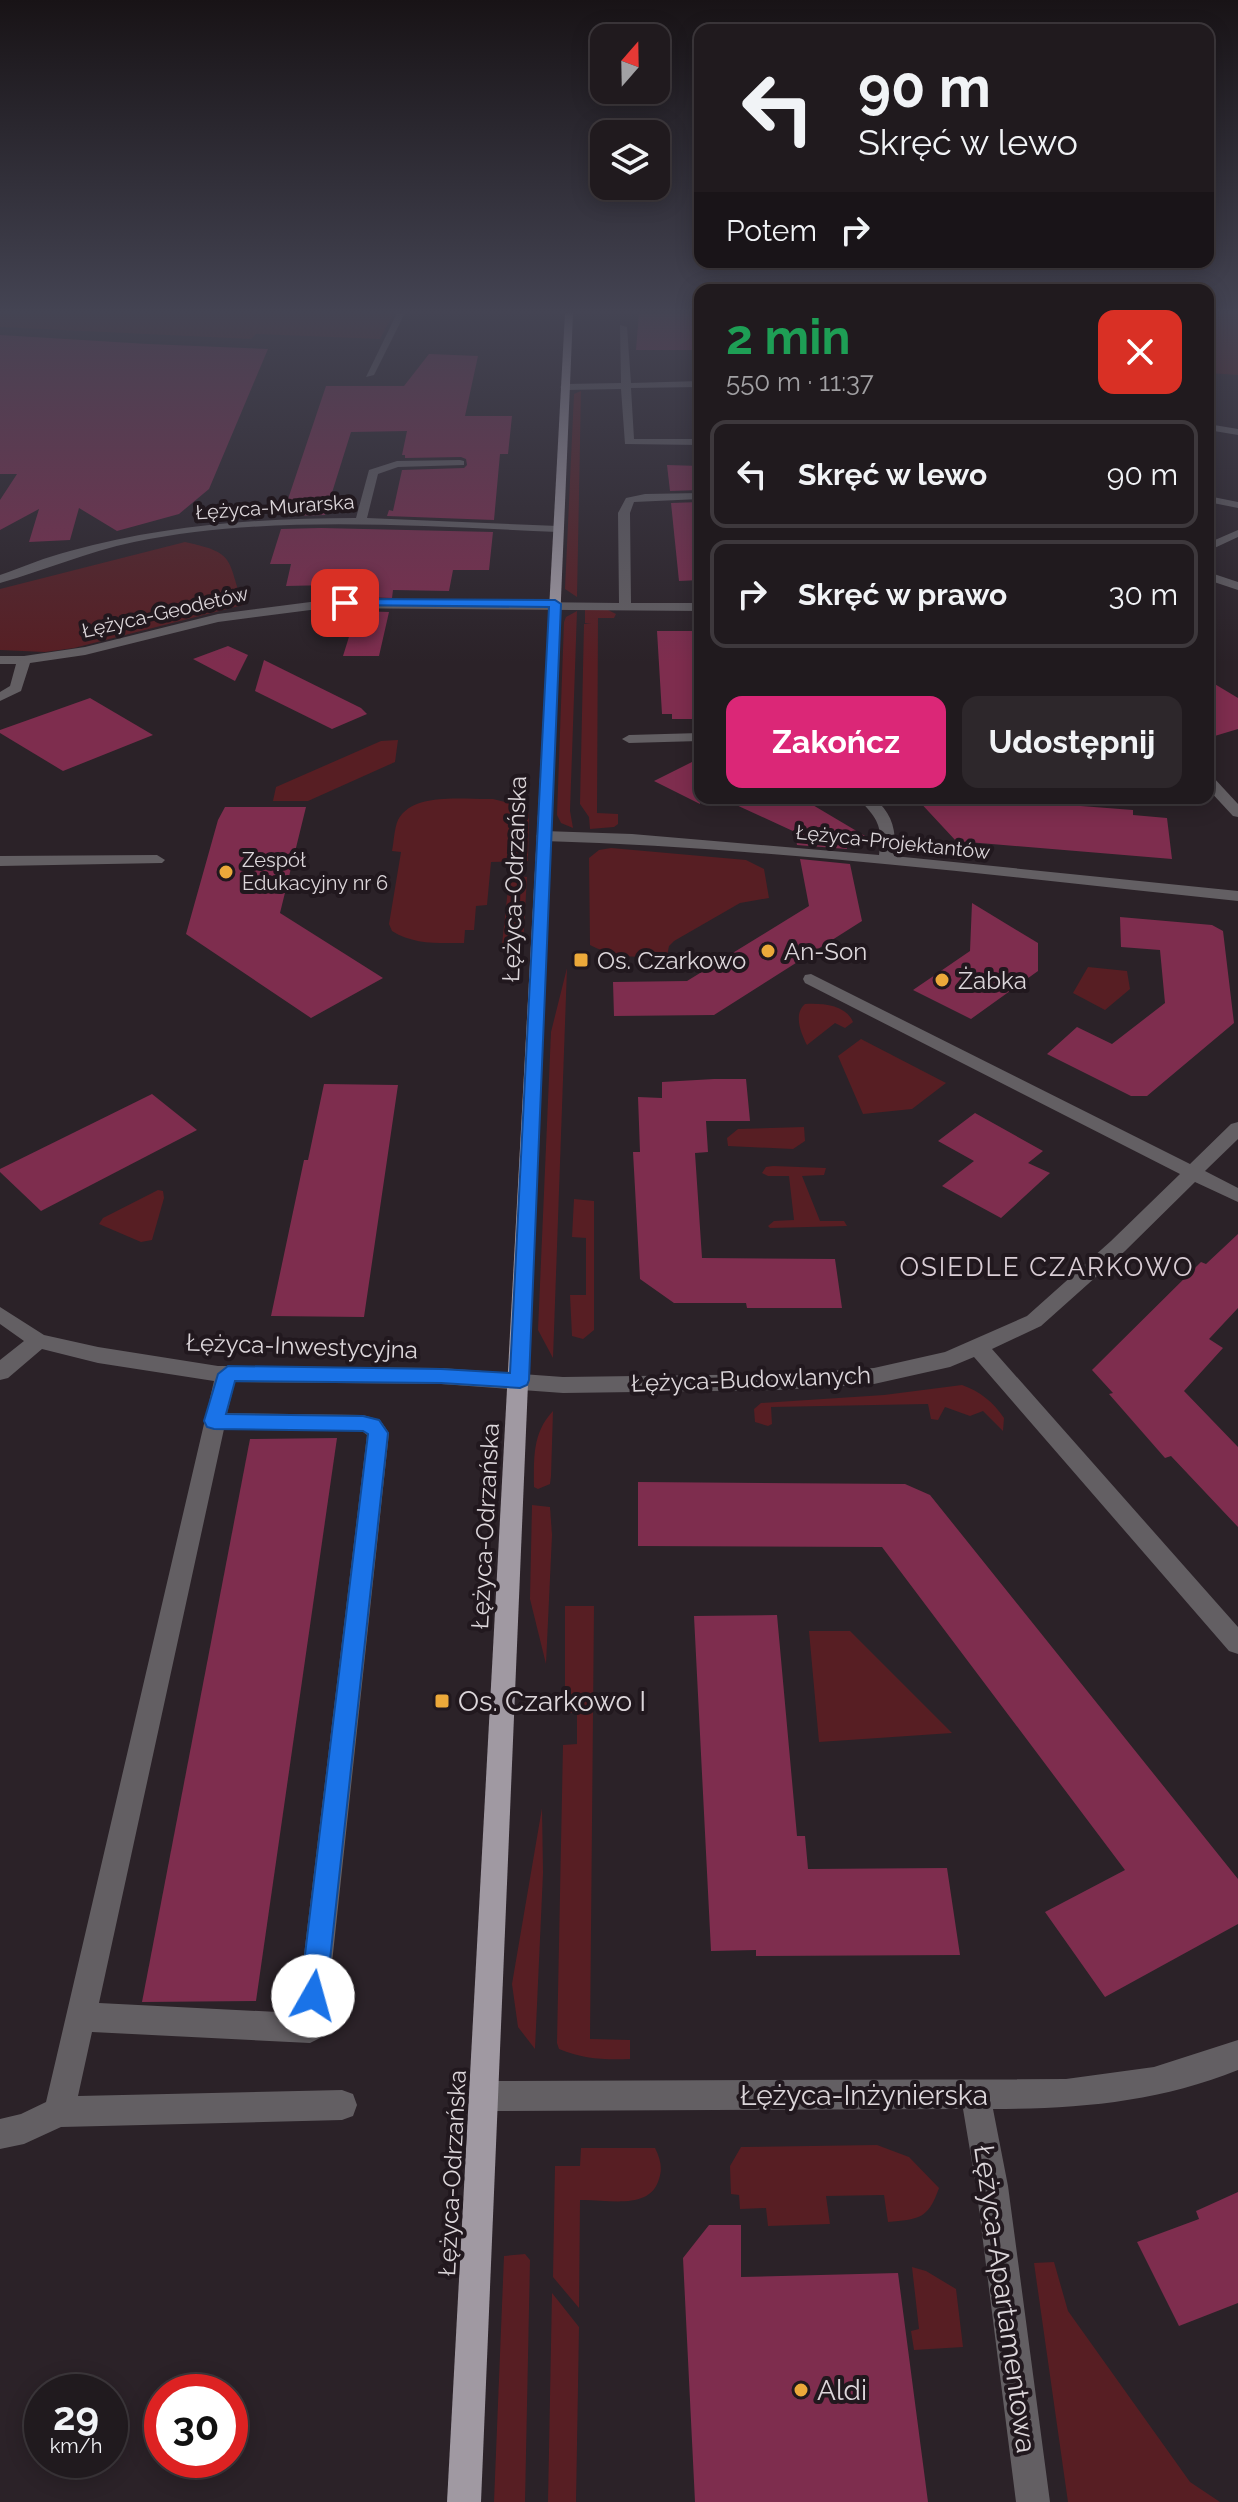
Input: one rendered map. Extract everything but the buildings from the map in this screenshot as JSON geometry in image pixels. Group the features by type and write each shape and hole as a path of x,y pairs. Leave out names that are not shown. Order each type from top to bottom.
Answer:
{"main road":[{"name":"Łężyca-Odrzańska","path":"464,2502 520,1380 563,430"}],"street":[{"path":"629,430 629,442 694,442"},
{"path":"361,521 373,472 397,464 460,463"},
{"path":"625,605 624,513 630,500 694,496"},
{"path":"1214,500 1238,505"},
{"name":"Łężyca-Murarska","path":"0,579 74,553 141,539 268,523 361,521 558,529"},
{"path":"1214,545 1238,533"},
{"path":"1214,578 1238,586"},
{"name":"Łężyca-Geodetów","path":"24,660 85,651 261,610 365,602 694,607"},
{"path":"0,660 24,660 16,688 0,697"},
{"path":"629,739 694,737"},
{"path":"1214,787 1238,813"},
{"path":"871,804 884,816 890,831 886,860"},
{"name":"Łężyca-Projektantów","path":"544,836 632,839 886,860 1238,896"},
{"path":"0,861 157,860"},
{"path":"811,979 1238,1196"},
{"name":"Łężyca-Budowlanych","path":"520,1380 563,1385 780,1382 843,1378 918,1368 979,1348 1034,1321 1079,1283 1238,1128"},
{"name":"Łężyca-Inwestycyjna","path":"0,1314 38,1341 147,1364 228,1374 520,1380"},
{"path":"0,1372 38,1341"},
{"path":"979,1348 1238,1644"},
{"path":"59,2112 214,1421 228,1374"},
{"path":"81,2017 310,2028 378,1433 372,1426 363,1423 214,1421"},
{"name":"Łężyca-Inżynierska","path":"484,2096 1066,2094 1117,2090 1206,2069 1238,2055"},
{"name":"Łężyca-Apartamentowa","path":"976,2096 992,2186 1033,2502"},
{"path":"0,2134 24,2129 59,2112 342,2105"}],"shaded area":[{"path":"572,430 580,430 577,597 565,589"},
{"path":"185,542 222,554 231,567 243,605 74,648 45,652 0,650 0,589"},
{"path":"585,609 608,610 616,614 614,618 598,618 597,813 618,814 618,824 590,829 589,817 580,804 584,624 591,623 585,623"},
{"path":"577,611 570,811 573,828 561,823 557,815 564,622 566,617"},
{"path":"398,740 395,762 308,801 273,801 276,787 381,741"},
{"path":"493,799 513,804 529,814 528,861 491,862 487,905 476,906 474,930 465,930 464,943 418,941 392,931 389,924 401,852 392,851 398,820 405,811 428,801"},
{"path":"611,848 746,860 764,869 769,898 740,903 674,941 669,946 667,956 618,955 590,945 589,858 599,850"},
{"path":"527,877 523,946 520,955 513,959 515,952 502,945 509,879"},
{"path":"1088,967 1127,971 1130,989 1105,1010 1073,993"},
{"path":"567,968 553,1358 538,1330 551,1032"},
{"path":"805,1004 839,1009 853,1022 845,1028 835,1023 807,1045 799,1018"},
{"path":"861,1039 946,1083 912,1109 863,1114 838,1056"},
{"path":"804,1127 805,1141 793,1149 728,1146 727,1138 738,1129"},
{"path":"766,1167 826,1168 824,1175 802,1176 820,1221 844,1221 847,1226 770,1228 768,1226 774,1221 794,1220 789,1176 762,1173"},
{"path":"158,1190 163,1191 164,1198 152,1240 141,1242 99,1224 103,1218"},
{"path":"574,1199 594,1201 594,1330 583,1339 572,1336 570,1295 586,1295 586,1238 572,1237"},
{"path":"962,1385 981,1394 995,1407 1004,1418 1003,1431 983,1411 970,1416 945,1407 938,1420 931,1419 928,1404 771,1407 772,1424 768,1426 755,1422 754,1409 761,1403 884,1395"},
{"path":"553,1411 550,1484 538,1489 534,1487 536,1447 541,1428"},
{"path":"532,1505 550,1507 552,1535 546,1664 530,1599"},
{"path":"565,1606 594,1606 590,2039 630,2040 630,2059 585,2057 559,2049 557,2043 563,1745 577,1744 577,1713 565,1713"},
{"path":"809,1631 850,1631 952,1733 819,1742"},
{"path":"542,1808 543,1873 535,2049 518,2027 512,1984"},
{"path":"877,2145 909,2157 939,2188 931,2206 921,2216 888,2222 884,2195 826,2196 830,2224 768,2226 766,2208 740,2209 739,2195 731,2194 730,2166 741,2147"},
{"path":"581,2148 655,2148 661,2171 654,2189 647,2196 626,2201 580,2200 579,2308 553,2277 555,2166 580,2166"},
{"path":"525,2254 530,2260 525,2502 494,2502 504,2256"},
{"path":"1054,2262 1068,2311 1190,2482 1220,2502 1068,2502 1034,2263"},
{"path":"912,2267 926,2271 956,2289 963,2347 914,2350 911,2331 919,2329"},
{"path":"552,2293 579,2327 576,2502 548,2502"}],"place":[{"name":"Zespół Edukacyjny nr 6","path":"226,872"},
{"name":"An-Son","path":"768,951"},
{"name":"Os. Czarkowo","path":"581,960"},
{"name":"Żabka","path":"942,980"},
{"name":"Os. Czarkowo I","path":"442,1701"},
{"name":"Aldi","path":"801,2390"}],"district":[{"name":"OSIEDLE CZARKOWO","path":"1047,1267"}],"route":[{"path":"313,1996 378,1433 372,1426 363,1423 214,1421 228,1374 520,1380 555,604 345,603"}]}
